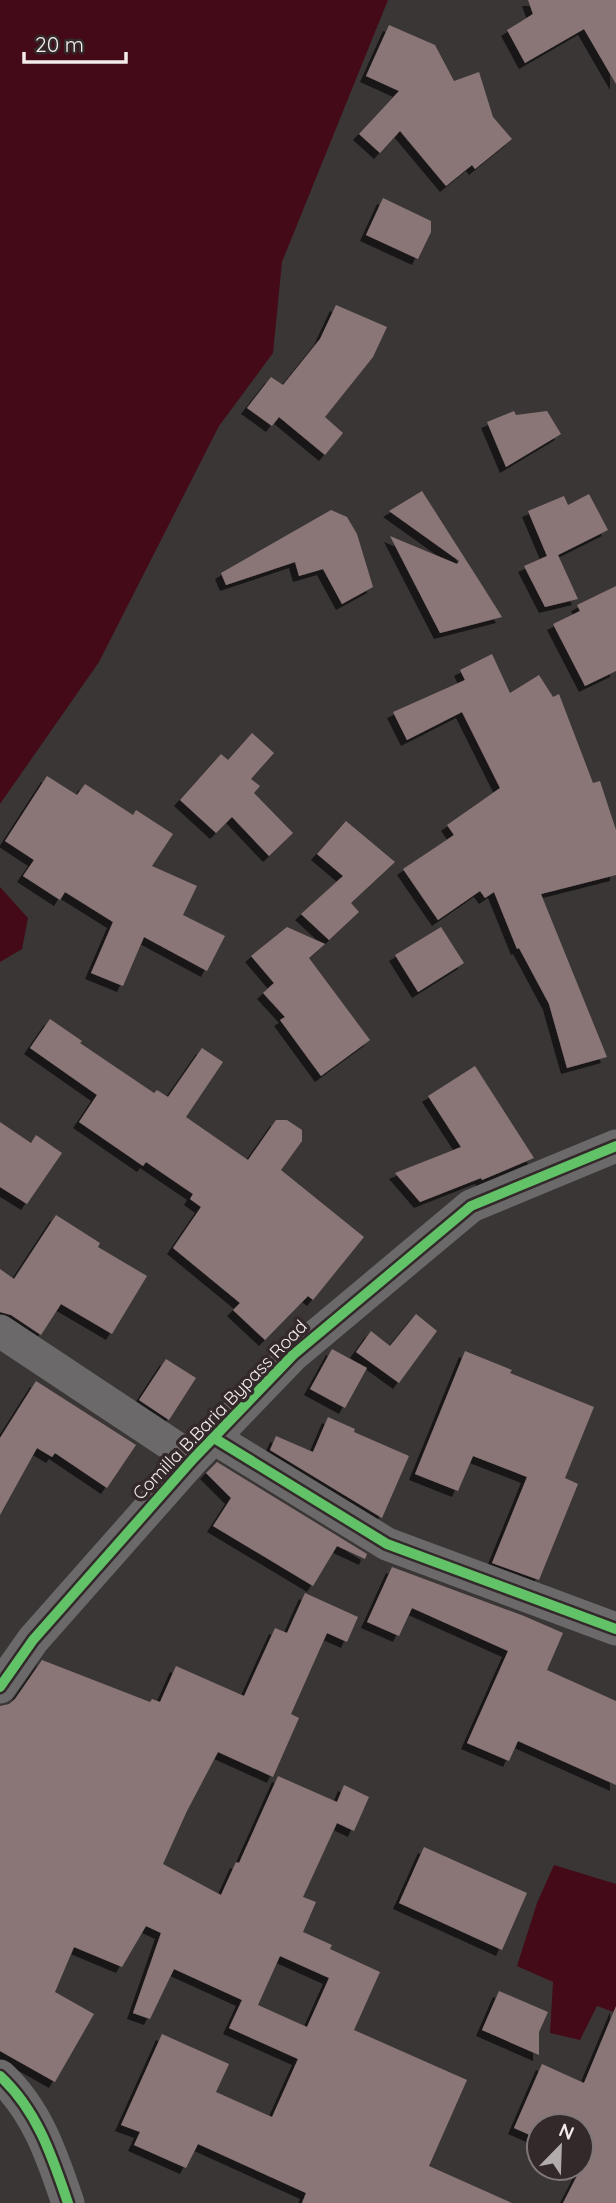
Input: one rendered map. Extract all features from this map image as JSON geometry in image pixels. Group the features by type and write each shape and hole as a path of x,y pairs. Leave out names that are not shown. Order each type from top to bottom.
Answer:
{"street":[{"name":"Comilla B.Baria Bypass Road","path":"0,1687 33,1640 203,1448 293,1355 471,1206 616,1146"},
{"path":"0,1331 203,1448 387,1544 616,1629"},
{"path":"0,2076 16,2090 35,2118 68,2203"}],"shaded area":[{"path":"0,0 388,0 282,262 273,353 219,426 99,662 0,804"},
{"path":"0,887 28,918 22,949 0,962"},
{"path":"554,1865 616,1884 616,2013 597,2006 580,2040 550,2033 553,1982 517,1966 537,1903"}],"building":[{"path":"528,0 616,0 616,84 584,29 525,63 507,30 533,14"},
{"path":"389,25 435,45 454,81 479,72 493,117 512,139 475,169 472,165 446,186 400,131 380,153 359,134 399,91 366,76"},
{"path":"383,198 431,221 431,232 418,259 366,235"},
{"path":"336,305 387,327 373,357 325,417 343,433 325,455 279,417 272,426 247,408 271,377 283,385 320,339"},
{"path":"514,411 516,415 547,411 561,434 506,467 487,422"},
{"path":"422,491 502,617 440,633 390,536 457,564 459,561 389,511"},
{"path":"589,494 608,530 558,555 578,599 545,607 524,566 547,556 528,511 564,496 568,505"},
{"path":"331,510 347,517 357,534 373,587 342,604 323,569 299,576 295,562 226,585 221,573"},
{"path":"616,586 616,671 585,686 553,624 580,611 577,605"},
{"path":"492,654 510,693 539,675 553,697 559,694 593,783 600,781 616,830 616,875 541,894 607,1057 567,1068 549,1004 519,948 517,949 494,892 485,898 480,891 438,920 403,869 454,835 447,825 500,788 462,712 407,740 393,712 465,680 460,670"},
{"path":"252,733 274,753 251,779 260,786 254,793 293,833 269,856 232,817 216,833 180,800 221,754 228,760"},
{"path":"47,776 77,795 85,784 133,815 136,810 173,834 152,866 197,886 183,915 225,936 207,971 144,937 123,986 91,973 113,922 65,892 60,900 23,876 34,860 5,841"},
{"path":"346,821 395,862 351,903 359,912 329,940 301,914 343,876 317,854"},
{"path":"287,927 325,944 309,958 370,1040 321,1076 280,1020 285,1017 263,993 274,983 251,956"},
{"path":"441,927 464,963 418,992 395,955"},
{"path":"50,1019 82,1041 80,1043 154,1093 157,1090 168,1097 202,1048 223,1062 186,1117 248,1160 276,1120 287,1120 302,1130 302,1141 281,1170 364,1237 313,1300 308,1296 265,1340 233,1310 240,1303 173,1248 201,1207 190,1199 193,1194 146,1162 143,1166 79,1122 97,1095 30,1048"},
{"path":"475,1066 534,1158 420,1202 395,1173 461,1147 428,1096"},
{"path":"0,1122 31,1143 36,1135 62,1153 27,1204 0,1187"},
{"path":"56,1215 100,1243 98,1247 147,1276 112,1334 61,1304 41,1335 11,1315 0,1312 0,1269 14,1279"},
{"path":"416,1314 437,1331 399,1383 356,1352 371,1331 390,1346"},
{"path":"332,1349 367,1368 345,1408 310,1389"},
{"path":"465,1351 512,1370 510,1373 594,1407 565,1478 578,1484 539,1580 492,1563 527,1477 473,1456 458,1491 415,1474"},
{"path":"166,1359 196,1378 169,1420 139,1400"},
{"path":"36,1381 136,1445 107,1488 55,1453 52,1457 37,1448 0,1515 0,1438"},
{"path":"328,1417 355,1429 354,1432 409,1456 382,1518 270,1450 276,1436 313,1452"},
{"path":"217,1462 367,1554 365,1559 337,1546 313,1586 213,1526 231,1498 206,1473"},
{"path":"392,1567 563,1633 547,1670 616,1701 616,1785 518,1741 509,1761 467,1743 508,1651 412,1608 399,1636 367,1622"},
{"path":"305,1593 358,1617 347,1642 327,1633 291,1714 299,1718 273,1777 218,1752 163,1864 221,1895 236,1862 239,1863 278,1776 337,1802 344,1785 369,1797 354,1831 337,1823 303,1897 316,1902 303,1932 332,1945 330,1949 380,1972 354,2030 467,2080 429,2166 512,2203 302,2203 306,2193 198,2144 186,2168 134,2145 140,2132 121,2125 162,2034 229,2064 216,2092 272,2117 298,2059 229,2028 242,2000 174,1969 150,2019 133,2013 161,1933 146,1926 122,1967 74,1947 55,1992 94,2014 55,2082 0,2051 0,1706 15,1699 42,1660 150,1702 152,1699 160,1702 176,1666 244,1696 275,1628 287,1633","holes":["280,1956 329,1978 307,2027 258,2005"]},
{"path":"424,1847 527,1893 502,1950 399,1903"},
{"path":"499,1991 548,2012 539,2032 539,2055 482,2030"},
{"path":"616,2006 616,2203 563,2203 574,2182 595,2182 595,2112 525,2112 525,2133 514,2128 542,2064 584,2083"}],"cycle path":[{"path":"0,1687 33,1640 193,1459 293,1355 471,1206 616,1146"},
{"path":"214,1438 387,1544 616,1629"},
{"path":"0,2076 13,2089 34,2119 68,2203"}]}
